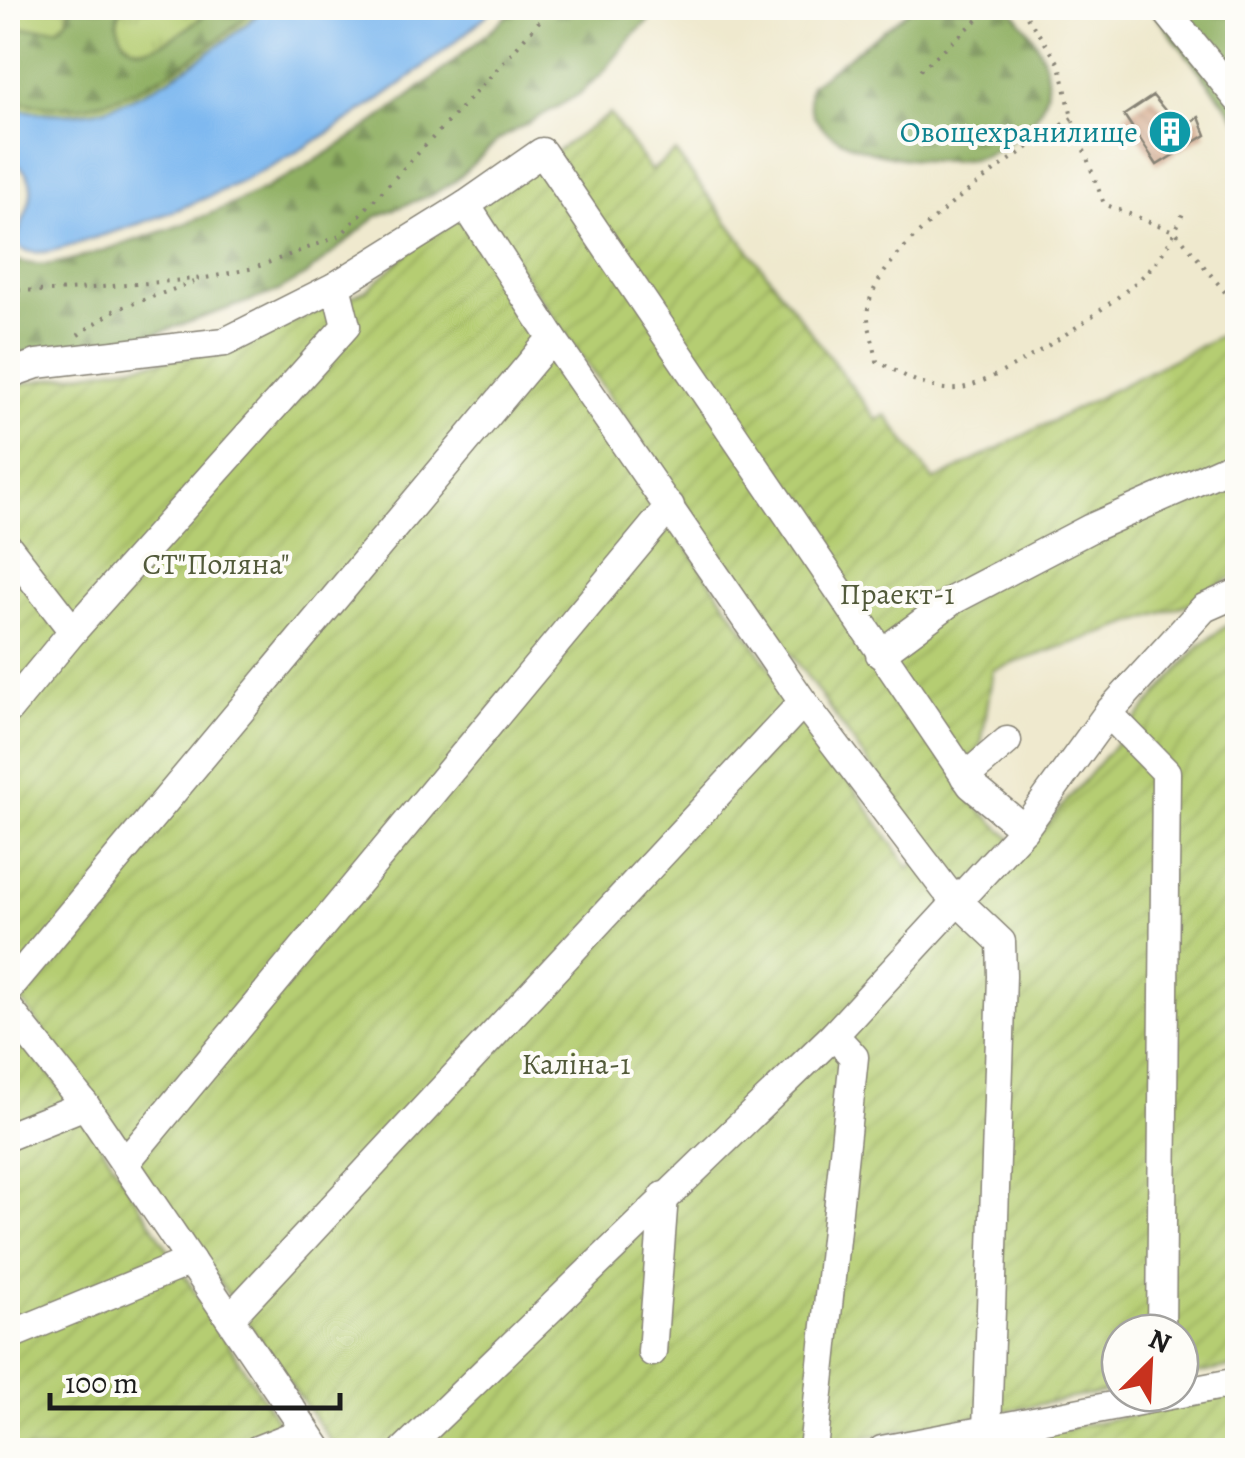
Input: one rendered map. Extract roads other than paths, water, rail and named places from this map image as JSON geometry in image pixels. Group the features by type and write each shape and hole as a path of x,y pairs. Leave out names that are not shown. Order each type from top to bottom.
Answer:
{"street":[{"path":"1164,8 1238,100"},
{"path":"8,374 37,364 225,342 336,286 466,206 542,152 965,777 1024,829"},
{"path":"466,206 552,338 804,702 945,889 1000,942 988,1430"},
{"path":"8,710 346,326 336,286"},
{"path":"8,989 552,338"},
{"path":"880,654 953,600 1091,528 1229,467"},
{"path":"125,1163 670,506"},
{"path":"8,547 74,631"},
{"path":"404,1450 834,1036 1024,829 1108,713 1204,608 1238,594"},
{"path":"230,1318 804,702"},
{"path":"1108,713 1166,772 1161,1313"},
{"path":"965,777 1006,741"},
{"path":"8,1008 85,1105 312,1441 257,1450"},
{"path":"813,1450 854,1058 834,1036"},
{"path":"8,1136 85,1105"},
{"path":"652,1352 664,1196"},
{"path":"8,1336 191,1260"},
{"path":"1200,1388 1238,1382"},
{"path":"882,1450 1100,1407"}],"water":[{"path":"265,8 495,8 357,115 259,173 153,219 60,249 23,250 18,243 19,233 31,196 30,182 8,158 8,107 60,114 114,105 184,69"}],"place":[{"name":"Овощехранилище","path":"1170,132"}],"park label":[{"name":"СТ\"Поляна\"","path":"216,564"},
{"name":"Праект-1","path":"897,594"},
{"name":"Каліна-1","path":"576,1064"}]}
